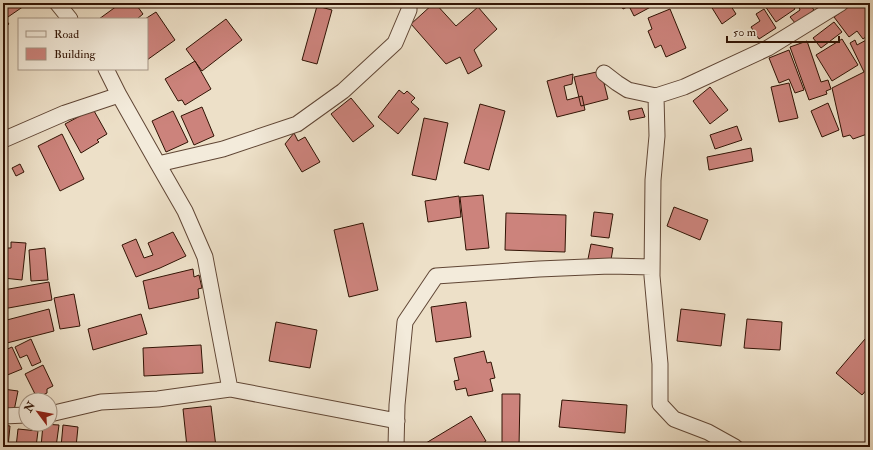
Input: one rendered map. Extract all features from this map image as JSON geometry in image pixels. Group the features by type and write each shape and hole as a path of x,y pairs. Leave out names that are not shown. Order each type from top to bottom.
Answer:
{"street":[{"path":"57,3 69,18"},
{"path":"158,164 223,149 297,124 343,91 395,43 409,10 410,3"},
{"path":"604,73 628,90 656,96 684,87 768,48 841,3"},
{"path":"106,70 119,95 186,211 205,257 230,389"},
{"path":"3,140 65,113 119,95"},
{"path":"656,96 657,136 653,180 652,276 660,364 660,404 674,419 708,432 736,447"},
{"path":"396,447 397,405 405,322 436,276 610,266 652,267"},
{"path":"58,412 101,402 158,399 230,389 397,421"},
{"path":"3,416 18,415"}],"building":[{"path":"3,3 22,3 24,6 5,19 9,24 3,28"},
{"path":"121,3 135,3 143,14 138,18 100,18"},
{"path":"434,3 456,26 478,7 497,29 474,50 482,66 468,74 460,57 446,64 411,24"},
{"path":"620,3 658,3 634,16 629,6 623,9"},
{"path":"709,3 729,3 736,14 722,24"},
{"path":"770,3 791,3 795,9 776,22 765,6"},
{"path":"804,3 809,3 814,10 796,24 790,17 800,10 799,7"},
{"path":"854,3 870,3 870,34 863,39 857,31 849,37 834,17"},
{"path":"317,6 332,10 317,64 302,60"},
{"path":"670,9 686,48 666,57 661,45 655,48 648,31 652,29 648,18"},
{"path":"764,9 776,28 759,39 751,27 760,21 756,14"},
{"path":"156,12 175,40 148,59 148,18 147,18"},
{"path":"226,19 242,40 202,71 186,49"},
{"path":"834,22 842,32 821,48 813,38"},
{"path":"870,38 870,133 853,139 850,135 843,137 832,88 864,72 850,43 855,40 857,45"},
{"path":"842,39 858,65 832,81 816,55"},
{"path":"807,41 821,82 828,80 831,89 826,91 827,94 809,100 790,47"},
{"path":"789,50 804,90 795,93 789,79 779,83 769,58"},
{"path":"195,61 211,89 185,105 182,100 178,101 165,79"},
{"path":"601,71 608,99 581,106 574,77"},
{"path":"573,74 572,84 564,86 567,100 582,96 585,110 557,117 547,81"},
{"path":"789,83 798,118 779,122 771,87"},
{"path":"710,87 728,110 710,124 693,101"},
{"path":"399,90 404,94 407,91 415,98 411,102 419,109 398,134 378,117"},
{"path":"351,98 374,126 353,142 331,114"},
{"path":"828,103 839,130 822,137 811,111"},
{"path":"480,104 505,111 489,170 464,163"},
{"path":"202,107 214,136 194,145 181,116"},
{"path":"642,108 645,117 630,120 628,111"},
{"path":"93,109 107,134 97,140 99,142 81,153 65,124"},
{"path":"173,111 188,142 166,152 152,121"},
{"path":"424,118 448,123 436,180 412,175"},
{"path":"737,126 742,140 715,149 710,135"},
{"path":"294,133 298,141 305,137 320,162 302,172 285,144"},
{"path":"62,134 84,179 60,191 38,146"},
{"path":"751,148 753,161 709,170 707,157"},
{"path":"20,164 24,172 16,176 12,168"},
{"path":"483,195 489,248 466,250 460,197"},
{"path":"459,196 461,217 428,222 425,201"},
{"path":"674,207 708,220 700,240 667,226"},
{"path":"594,212 613,214 609,238 591,236"},
{"path":"506,213 566,215 565,252 505,250"},
{"path":"363,223 378,290 349,297 334,230"},
{"path":"173,232 186,256 136,277 122,245 136,239 144,258 153,255 148,243"},
{"path":"11,242 26,243 22,280 3,278 3,248 11,248"},
{"path":"591,244 613,248 610,266 591,263 588,259"},
{"path":"45,248 48,280 31,281 29,250"},
{"path":"193,269 194,277 199,275 202,288 198,289 199,298 149,309 143,281"},
{"path":"49,282 52,300 3,309 3,290"},
{"path":"74,294 80,326 60,329 54,298"},
{"path":"466,302 471,337 436,342 431,307"},
{"path":"49,309 54,331 3,344 3,321"},
{"path":"681,309 725,314 721,346 677,341"},
{"path":"141,314 147,334 93,350 88,329"},
{"path":"747,319 782,322 780,350 744,348"},
{"path":"276,322 317,330 310,368 269,361"},
{"path":"31,339 41,362 32,366 27,355 20,358 15,347"},
{"path":"865,339 870,344 870,386 862,395 836,373"},
{"path":"201,345 203,373 144,376 143,348"},
{"path":"12,347 22,369 5,376 3,372 3,351"},
{"path":"484,351 487,363 491,362 495,378 490,379 493,391 468,396 466,388 456,390 454,381 459,380 454,358"},
{"path":"43,365 53,386 47,389 47,392 34,392 25,374"},
{"path":"3,389 18,391 14,411 3,409"},
{"path":"502,394 520,394 519,447 502,447"},
{"path":"562,400 627,405 625,433 559,427"},
{"path":"211,406 216,447 187,447 183,409"},
{"path":"471,416 486,441 476,447 421,447 421,446"},
{"path":"3,425 10,426 8,447 3,447"},
{"path":"59,425 56,447 41,447 42,432 58,432"},
{"path":"63,425 78,427 76,447 61,447"},
{"path":"18,429 18,432 38,432 36,447 16,447"}]}
